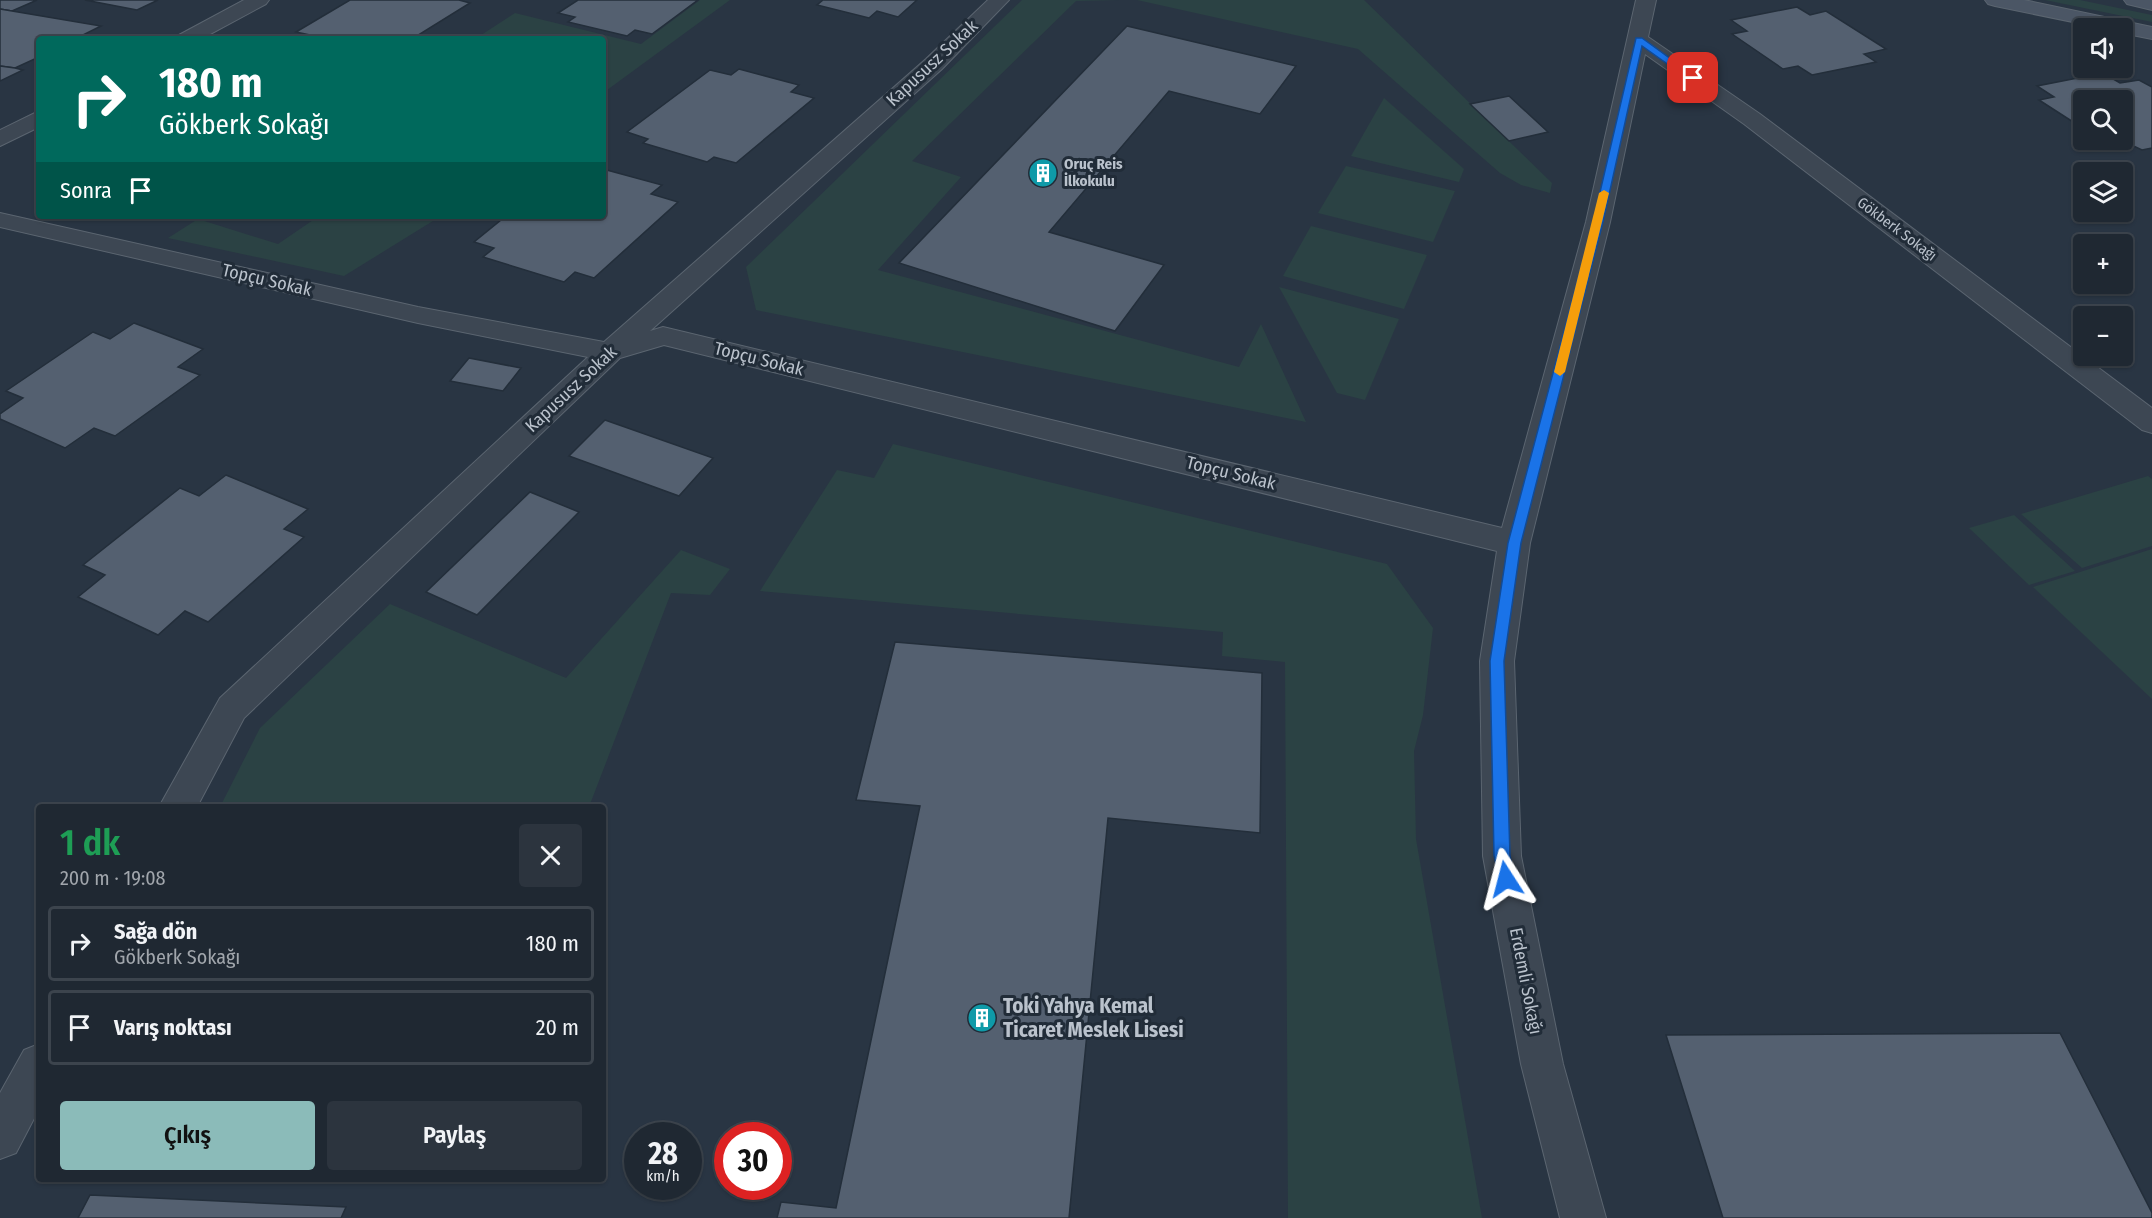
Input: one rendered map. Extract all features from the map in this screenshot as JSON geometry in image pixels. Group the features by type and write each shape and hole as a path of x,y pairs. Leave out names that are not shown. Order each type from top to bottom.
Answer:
{"main road":[{"path":"1995,0 2152,33"},
{"path":"2134,0 2152,4"}],"street":[{"path":"192,36 259,0"},
{"name":"Kapususz Sokak","path":"180,804 232,708 610,352 934,64 999,0"},
{"name":"Erdemli Sokağı","path":"1583,1218 1542,1064 1502,856 1497,661 1514,543 1598,222 1646,0"},
{"name":"Gökberk Sokağı","path":"1639,40 1752,119 2152,423"},
{"path":"0,139 36,120"},
{"name":"Topçu Sokak","path":"0,220 418,315 610,352 663,336 1514,543"},
{"path":"0,1137 36,1071"}],"green space":[{"path":"700,0 730,0 606,91 606,36 480,36 515,13 641,44"},
{"path":"1022,0 1120,0 1076,1 912,161 961,177 878,270 1239,367 1261,324 1306,422 756,310 746,267"},
{"path":"1137,0 1364,0 1552,183 1550,193 1521,185 1500,173 1358,49"},
{"path":"2045,0 2080,0 2152,15 2152,22"},
{"path":"1384,98 1464,169 1459,182 1351,156"},
{"path":"1346,166 1455,191 1433,242 1318,213"},
{"path":"198,219 278,244 315,219 436,219 344,276 168,238"},
{"path":"1311,226 1427,255 1404,309 1283,276"},
{"path":"1279,287 1399,319 1365,400 1337,393"},
{"path":"893,444 1387,564 1433,628 1423,715 1414,751 1416,839 1482,1218 1288,1218 1285,662 1222,656 1223,632 760,591 837,470 874,478"},
{"path":"2148,476 2152,479 2152,546 2082,568 2021,514"},
{"path":"2014,515 2075,571 2029,585 1969,528"},
{"path":"2152,549 2152,699 2033,587"},
{"path":"681,550 730,569 710,595 671,593 590,804 222,804 260,728 390,604 566,678"}],"building":[{"path":"0,0 37,0 12,11 0,9"},
{"path":"85,0 158,0 137,10"},
{"path":"350,0 459,0 470,3 417,36 315,36 296,32"},
{"path":"578,0 698,0 652,34 635,30 627,36 568,22 575,17 558,13"},
{"path":"823,0 917,0 898,17 877,11 869,18 817,5"},
{"path":"1797,7 1810,15 1826,11 1886,49 1864,54 1876,62 1812,75 1798,66 1783,69 1732,34 1747,31 1731,20"},
{"path":"0,9 101,26 81,36 36,36 36,58 15,68 0,66"},
{"name":"Oruç Reis İlkokulu","path":"1127,26 1296,66 1260,114 1169,91 1049,232 1164,265 1115,331 899,263"},
{"path":"0,66 15,68 23,70 0,81"},
{"path":"739,69 799,85 791,92 814,98 736,163 714,157 707,162 643,143 648,139 627,132 710,70 731,75"},
{"path":"2078,78 2112,78 2120,83 2139,80 2152,87 2152,148 2142,150 2133,146 2133,90 2073,90 2073,122 2039,100 2054,97 2037,86"},
{"path":"1509,96 1548,132 1509,141 1470,104"},
{"path":"606,170 662,185 651,194 678,202 594,278 575,272 564,282 483,257 494,248 474,242 502,219 606,219"},
{"path":"134,323 203,349 178,367 200,375 115,436 94,428 65,448 0,419 0,414 23,398 6,391 93,332 110,339"},
{"path":"469,358 521,368 503,391 450,381"},
{"path":"605,420 713,458 679,496 569,456"},
{"path":"226,475 308,509 284,529 304,537 208,622 185,611 158,635 78,597 105,575 83,565 180,488 199,496"},
{"path":"530,492 579,512 477,615 426,592"},
{"name":"Toki Yahya Kemal Ticaret Meslek Lisesi","path":"895,642 1262,673 1260,833 1108,818 1069,1218 777,1218 781,1202 836,1208 920,806 856,800"},
{"path":"2060,1033 2152,1213 2152,1218 1723,1218 1666,1035"},
{"path":"90,1195 346,1207 341,1218 78,1218"}],"slow traffic":[{"path":"1560,372 1604,193"}],"place":[{"name":"Oruç Reis İlkokulu","path":"1043,173"},
{"name":"Toki Yahya Kemal Ticaret Meslek Lisesi","path":"982,1018"}],"route":[{"path":"1506,879 1502,856 1497,661 1514,543 1598,222 1639,40 1693,78"}]}
